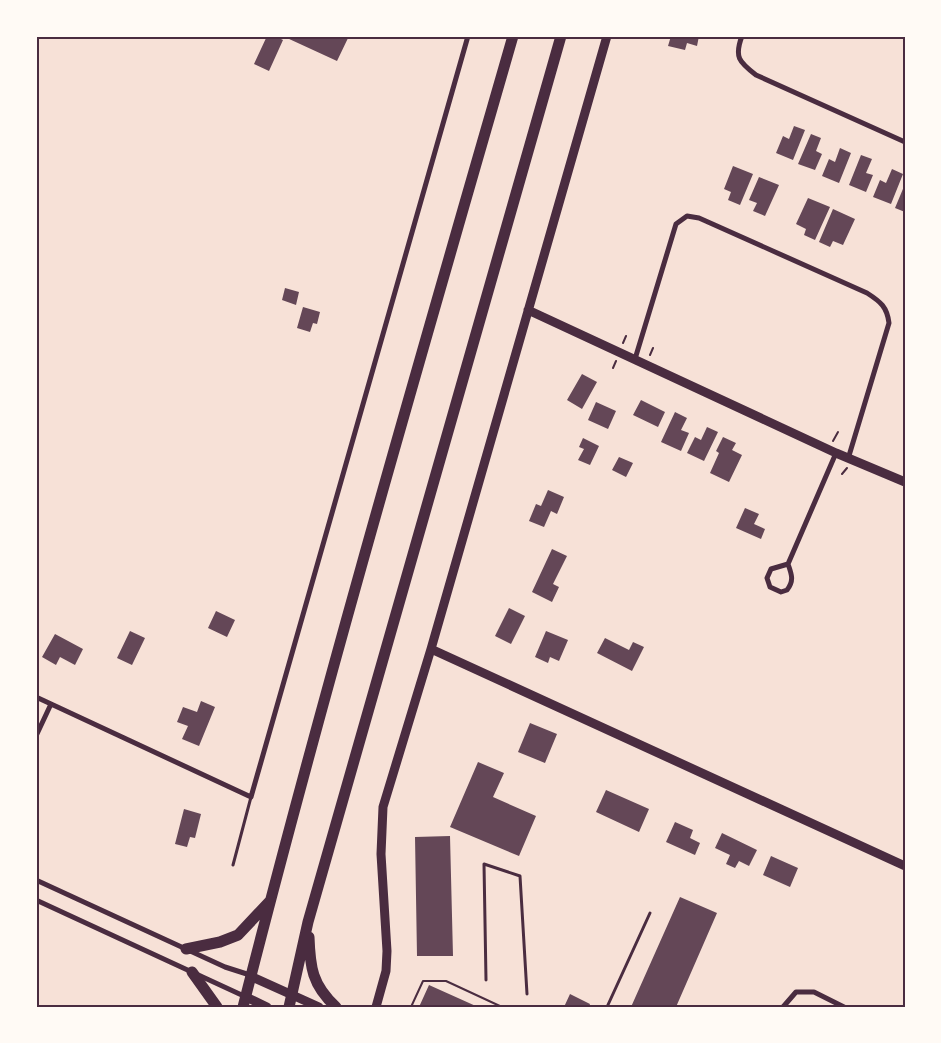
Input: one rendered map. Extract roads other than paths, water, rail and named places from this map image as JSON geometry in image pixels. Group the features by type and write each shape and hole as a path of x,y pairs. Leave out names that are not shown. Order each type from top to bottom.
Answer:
{"main road":[{"path":"244,1002 273,897 308,753 513,36"},
{"path":"289,1007 308,922 560,36"},
{"path":"186,949 220,942 238,935 273,897"},
{"path":"308,922 310,962 314,979 336,1007"},
{"path":"192,972 217,1007"}],"street":[{"path":"36,698 251,797 468,36"},
{"path":"376,1007 386,972 387,950 381,854 383,807 431,649 608,36"},
{"path":"742,36 737,48 738,57 743,65 756,75 905,142"},
{"path":"635,359 676,224 687,216 699,218 868,293 888,310 889,323 848,459"},
{"path":"528,310 848,459 905,482"},
{"path":"788,564 771,569 767,578 770,587 781,592 787,590 792,584 792,574 788,564 836,453"},
{"path":"431,649 905,866"},
{"path":"36,736 51,704"},
{"path":"36,880 186,949 291,993 319,1007"},
{"path":"36,900 192,972 244,1002 267,1007"},
{"path":"782,1007 796,992 814,992 844,1007"}],"lane":[{"path":"233,865 251,797"},
{"path":"486,980 484,864 520,876 526,994"},
{"path":"607,1007 650,913"}]}
